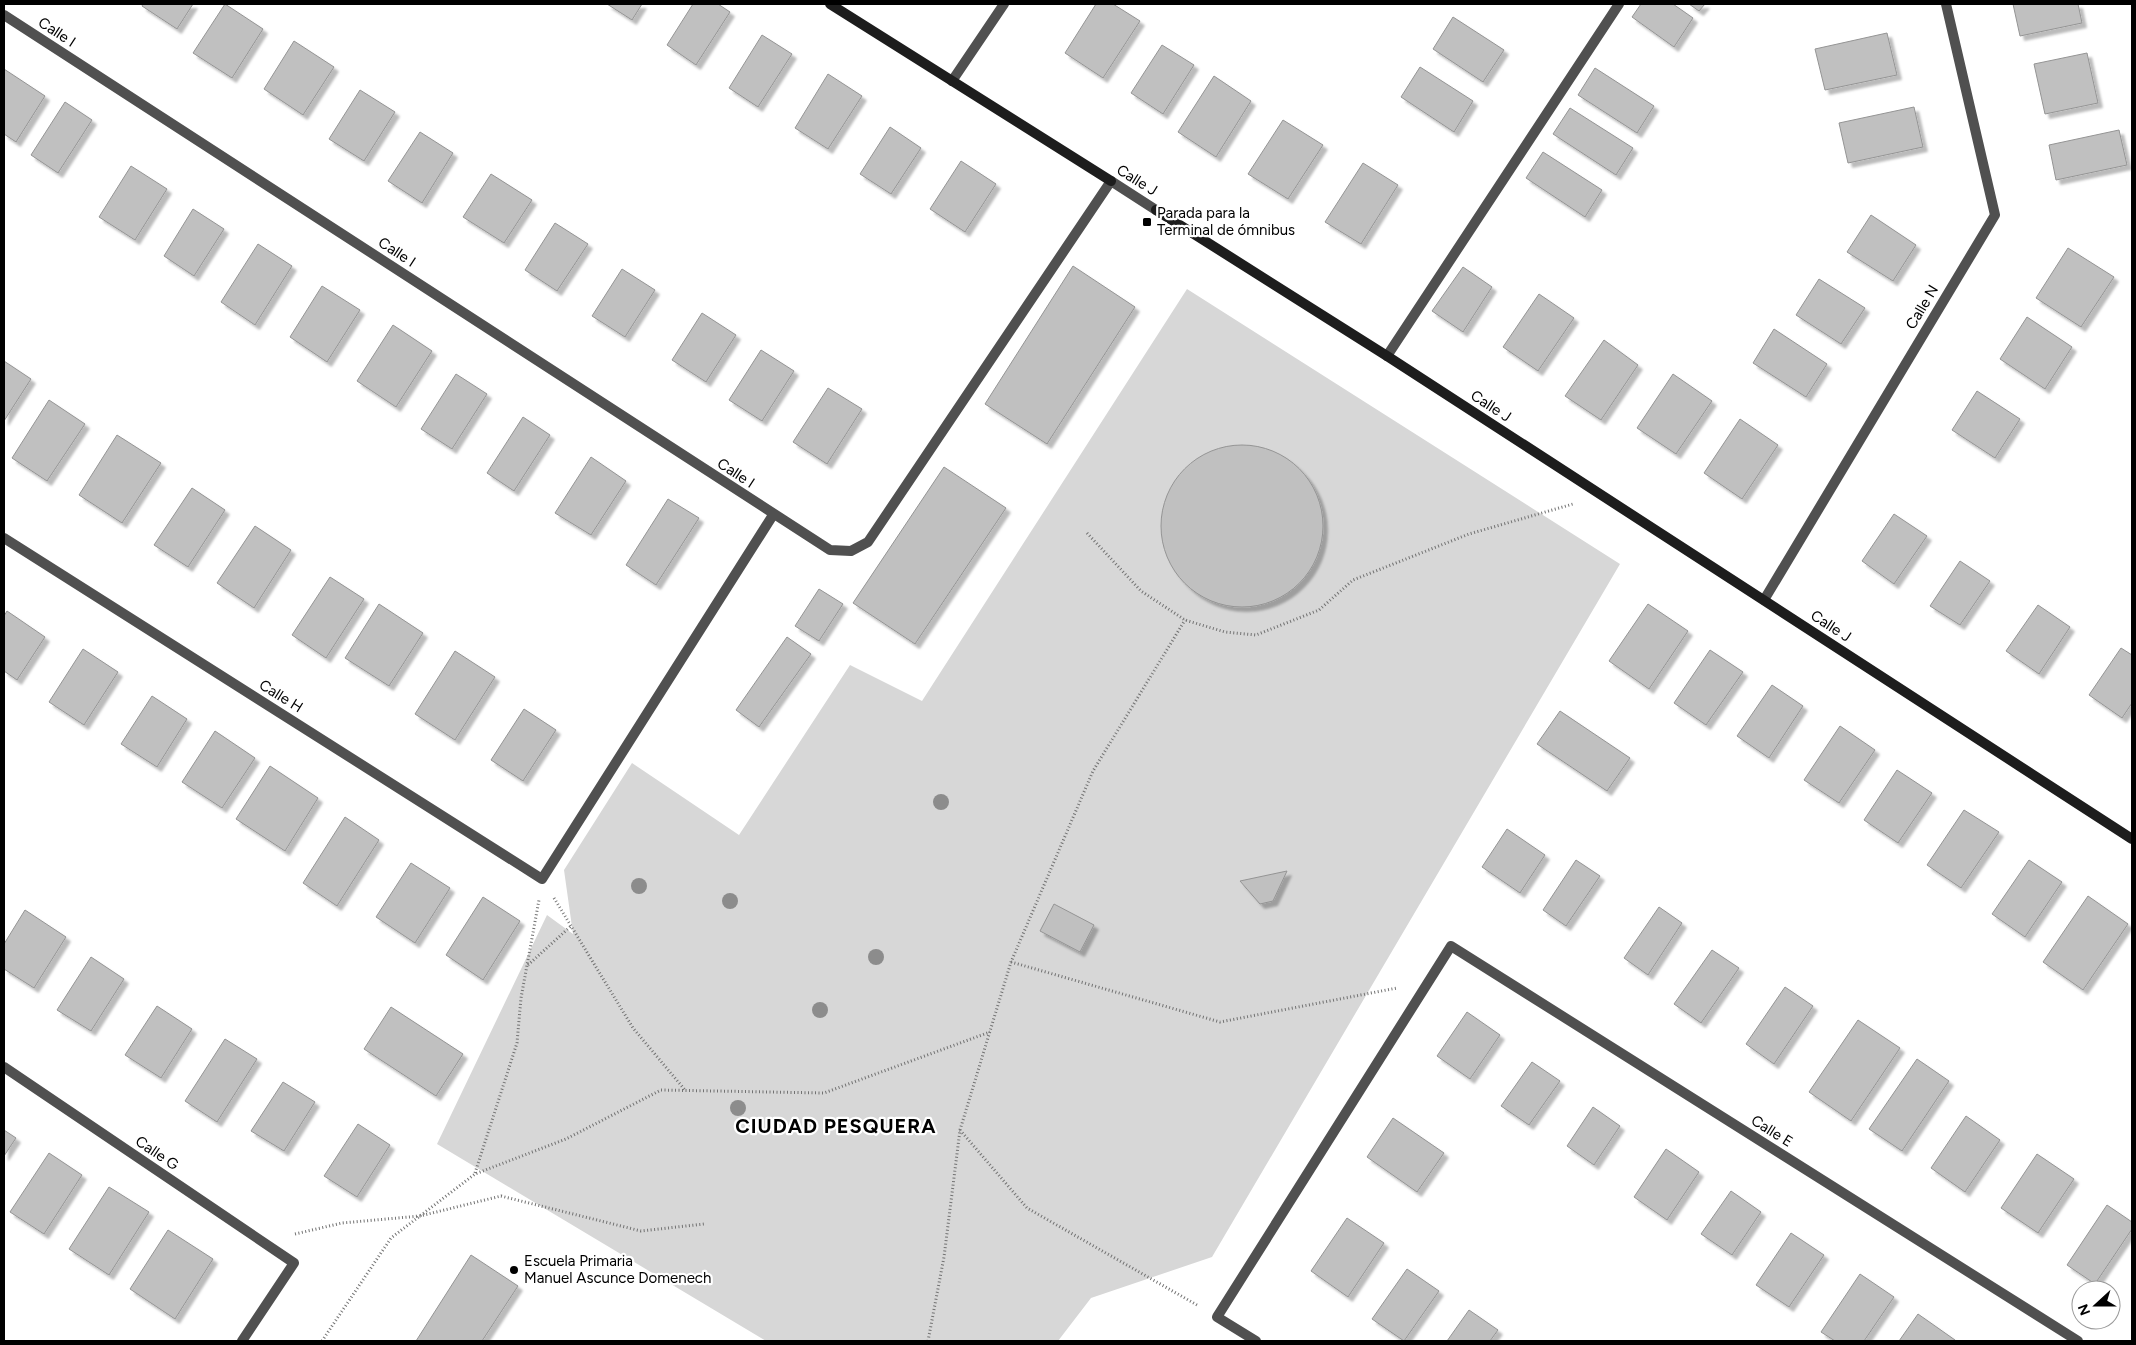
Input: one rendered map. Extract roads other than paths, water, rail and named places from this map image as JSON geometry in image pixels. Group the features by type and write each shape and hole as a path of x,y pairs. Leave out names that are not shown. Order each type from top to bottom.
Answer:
{"street":[{"name":"Calle J","path":"830,4 1387,356 2132,838"},
{"path":"952,81 1004,4"},
{"path":"1387,356 1619,4"},
{"name":"Calle N","path":"1764,600 1995,216 1946,4"},
{"name":"Calle I","path":"4,15 773,515 830,550 851,551 868,542 1111,181"},
{"name":"Calle H","path":"4,538 542,879 773,515"},
{"name":"Calle E","path":"1256,1341 1218,1317 1451,946 2078,1341"},
{"name":"Calle G","path":"4,1068 294,1264 242,1341"}],"place":[{"name":"Parada para la Terminal de ómnibus","path":"1147,222"},
{"name":"Escuela Primaria Manuel Ascunce Domenech","path":"514,1270"}],"district":[{"name":"CIUDAD PESQUERA","path":"836,1126"}]}
